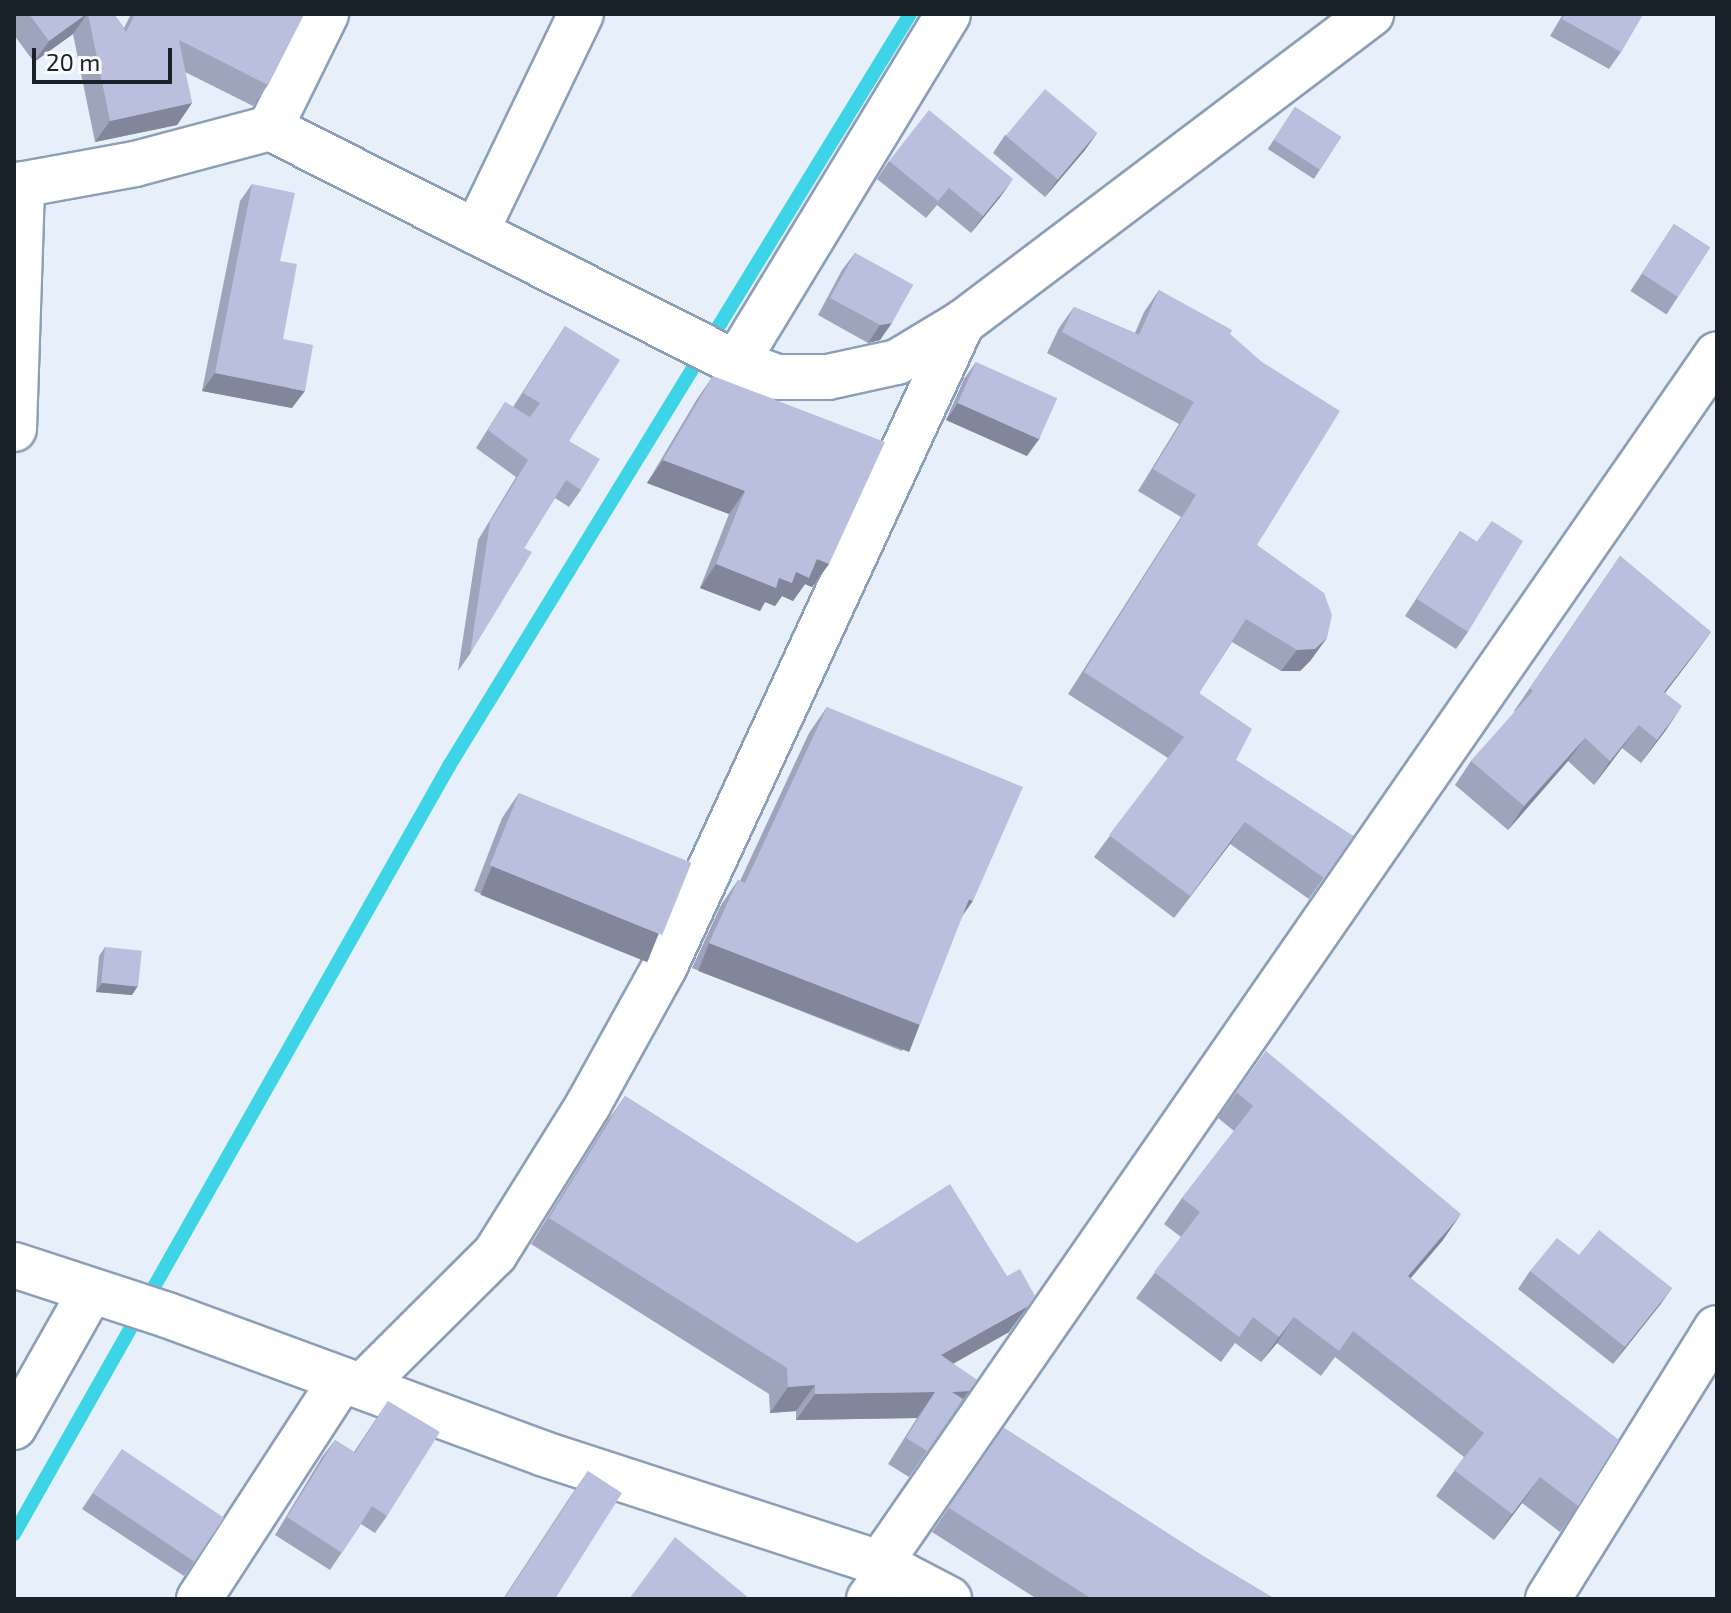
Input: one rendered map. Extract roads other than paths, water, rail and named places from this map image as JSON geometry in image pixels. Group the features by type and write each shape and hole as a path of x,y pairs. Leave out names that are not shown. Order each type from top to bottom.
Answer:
{"street":[{"path":"270,128 326,14"},
{"path":"476,232 581,14"},
{"path":"736,363 948,14"},
{"path":"14,429 18,185 135,164 270,128 645,322 736,363 777,377 828,377 897,362 962,323 1371,14"},
{"path":"199,1599 352,1383 495,1254 596,1091 664,968 777,733 962,323"},
{"path":"880,1577 1717,354"},
{"path":"14,1265 167,1315 880,1577 949,1599"},
{"path":"14,1427 101,1293"},
{"path":"1548,1599 1717,1328"}],"waterway":[{"path":"14,1534 449,766 910,14"}]}
